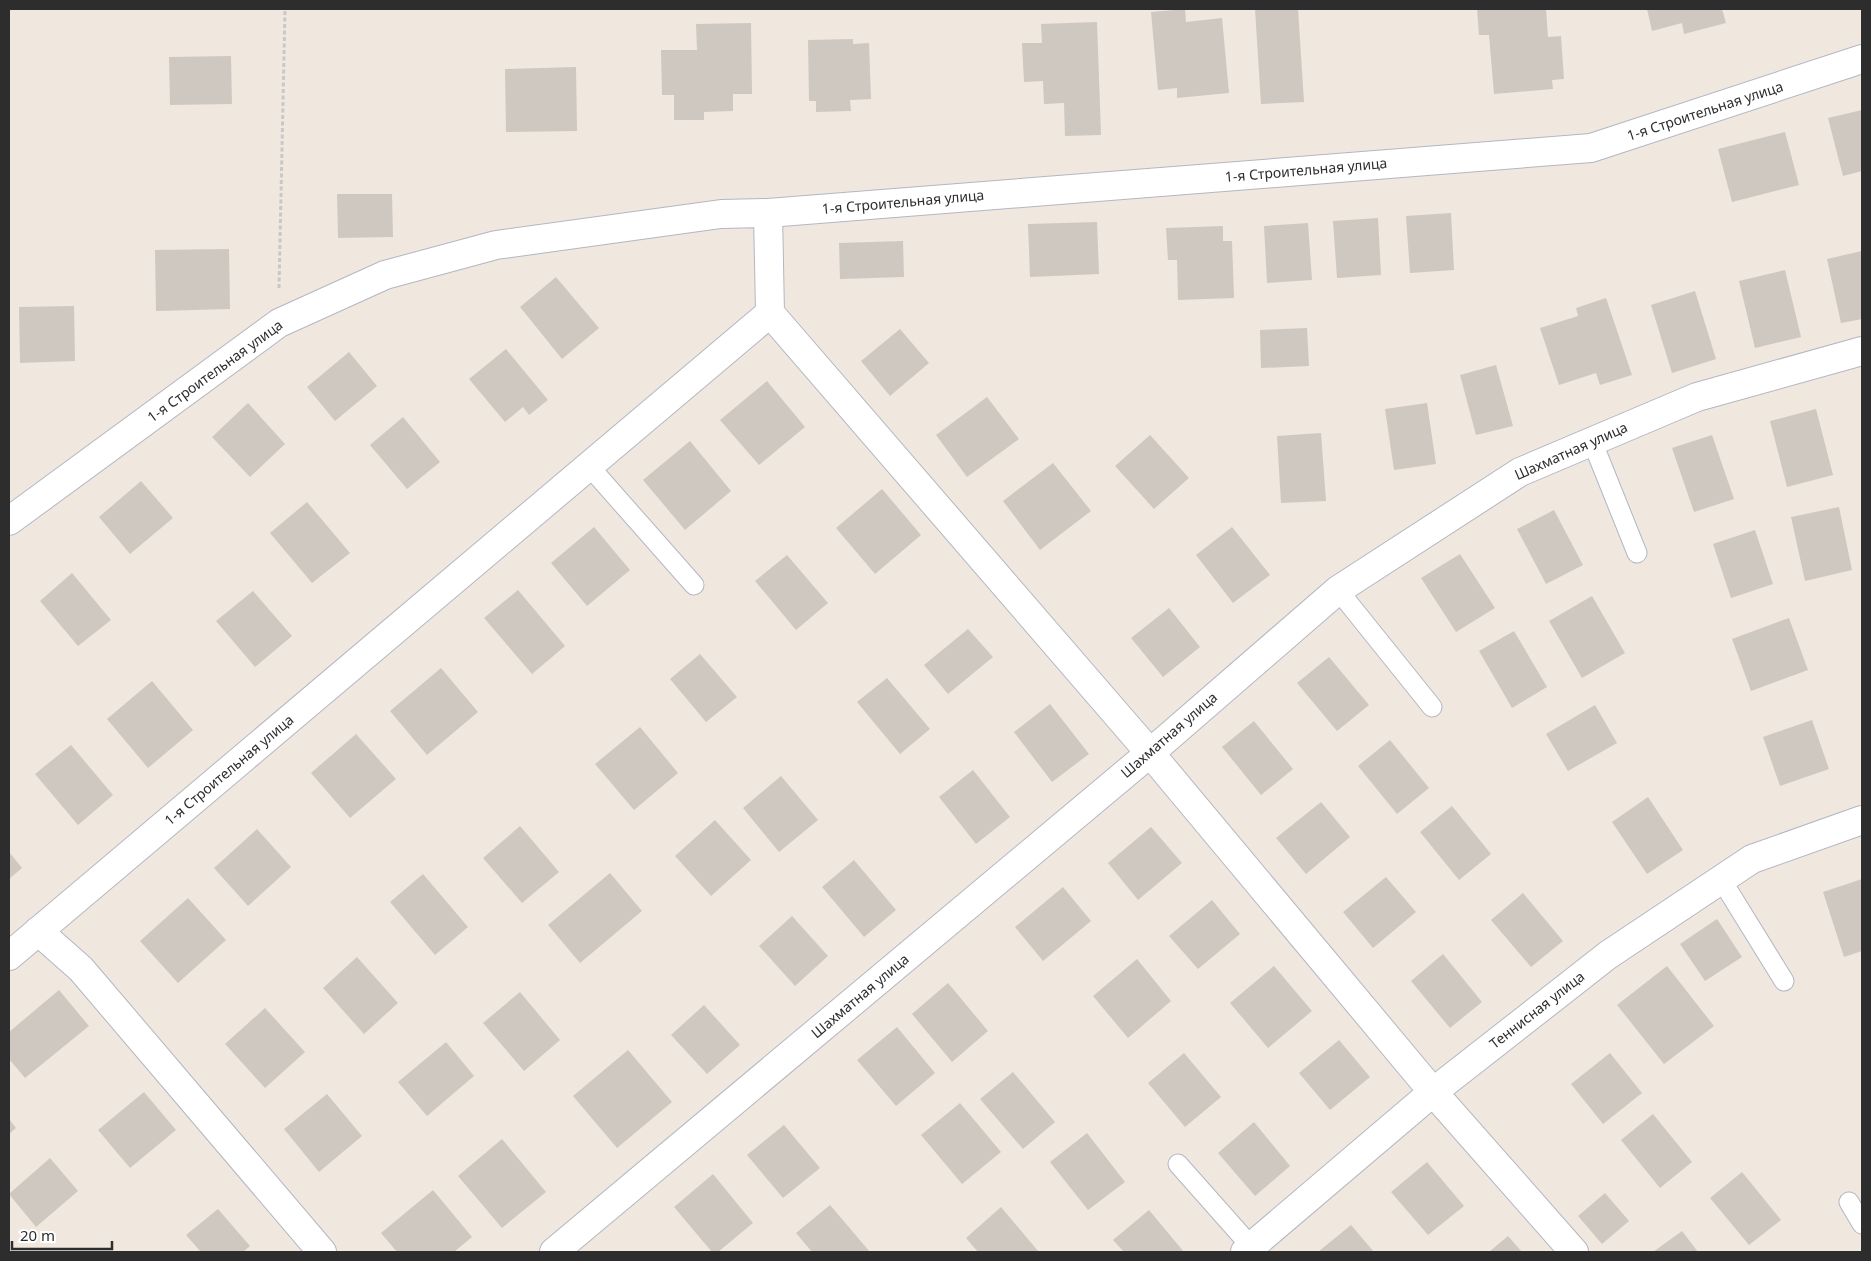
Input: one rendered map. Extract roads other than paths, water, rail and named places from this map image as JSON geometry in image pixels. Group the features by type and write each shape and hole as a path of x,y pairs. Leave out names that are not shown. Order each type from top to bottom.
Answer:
{"street":[{"name":"1-я Строительная улица","path":"9,521 279,323 385,275 496,245 721,214 768,213 1591,148 1862,60"},
{"path":"768,213 770,313 1150,752 1433,1092 1574,1252"},
{"name":"1-я Строительная улица","path":"9,956 770,313"},
{"name":"Шахматная улица","path":"554,1252 1150,752 1338,590 1520,472 1697,397 1862,351"},
{"name":"Теннисная улица","path":"1251,1251 1433,1092 1608,955 1752,859 1862,820"},
{"path":"38,931 81,969 322,1252"}],"lane":[{"path":"1592,441 1637,552"},
{"path":"589,466 694,585"},
{"path":"1338,590 1432,707"},
{"path":"1721,879 1784,980"},
{"path":"1178,1164 1251,1251"},
{"path":"1849,1202 1862,1224"}]}
